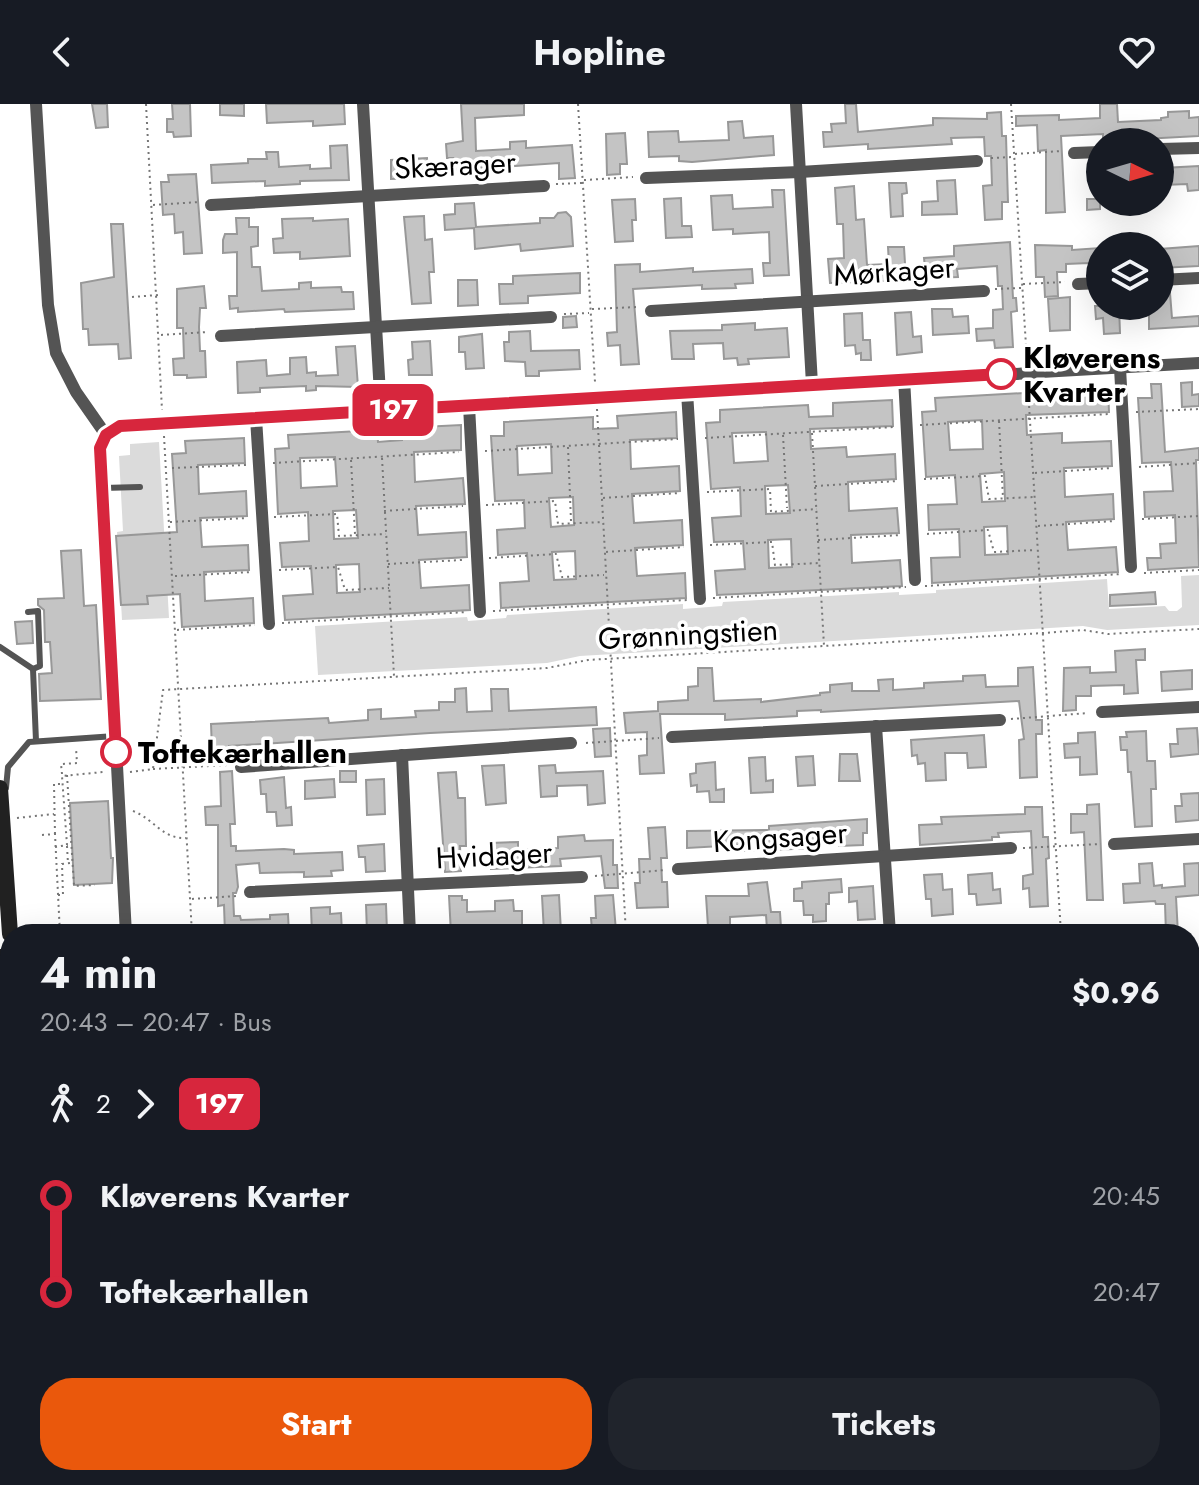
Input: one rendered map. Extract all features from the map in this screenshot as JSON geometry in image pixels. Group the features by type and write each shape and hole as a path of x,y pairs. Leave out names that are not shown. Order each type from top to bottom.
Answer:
{"main road":[{"path":"0,788 9,924"}],"street":[{"path":"36,104 48,305 56,353 76,392 106,435"},
{"name":"Skærager","path":"363,104 381,411"},
{"name":"Mørkager","path":"796,104 812,384"},
{"path":"1174,149 1199,148"},
{"path":"1074,153 1086,153"},
{"path":"646,178 977,161"},
{"name":"Skærager","path":"211,205 544,186"},
{"path":"1174,279 1199,278"},
{"path":"1078,284 1086,284"},
{"name":"Mørkager","path":"651,311 984,291"},
{"path":"221,336 551,317"},
{"path":"125,924 100,448 106,435 120,426 1199,363"},
{"path":"1120,368 1131,567"},
{"path":"904,378 915,580"},
{"path":"687,392 700,599"},
{"path":"469,406 480,612"},
{"path":"256,418 269,624"},
{"path":"1102,712 1199,707"},
{"path":"672,737 1000,720"},
{"name":"Kongsager","path":"876,726 889,924"},
{"path":"241,767 571,743"},
{"name":"Hvidager","path":"402,755 410,924"},
{"path":"1114,844 1199,839"},
{"name":"Kongsager","path":"678,869 1011,848"},
{"name":"Hvidager","path":"250,892 582,877"}],"lane":[{"path":"103,488 140,487"},
{"path":"28,612 38,611 40,666 33,669"},
{"path":"0,647 33,669"},
{"path":"33,669 36,741"},
{"path":"2,819 8,767 29,742 115,736"}],"path":[{"path":"146,104 162,410"},
{"path":"578,104 595,386"},
{"path":"1011,104 1028,374"},
{"path":"977,161 981,158 1074,153"},
{"path":"544,186 646,178"},
{"path":"152,205 203,202 211,205"},
{"path":"984,291 1076,281 1078,284"},
{"path":"132,297 158,295"},
{"path":"551,317 644,307 651,311"},
{"path":"160,335 212,332 221,336"},
{"path":"1028,389 1060,924"},
{"path":"590,399 602,498 626,924"},
{"path":"999,419 1003,498"},
{"path":"812,432 824,646"},
{"path":"783,434 787,511"},
{"path":"164,435 192,924"},
{"path":"568,446 572,523"},
{"path":"382,457 394,676"},
{"path":"351,459 355,535"},
{"path":"815,486 985,476 989,499 1035,497"},
{"path":"602,498 770,489 771,512 817,509"},
{"path":"384,511 555,501 558,524 603,522"},
{"path":"169,523 337,514 339,536 386,534"},
{"path":"818,540 988,530 994,552 1038,550"},
{"path":"605,552 772,542 775,565 820,563"},
{"path":"388,564 556,554 562,577 607,575"},
{"path":"174,576 338,567 345,590 389,588"},
{"name":"Grønningstien","path":"180,688 547,668 612,659 1083,630 1108,634 1199,629"},
{"path":"153,769 163,690 180,688"},
{"path":"1000,720 1102,712"},
{"path":"571,743 672,737"},
{"path":"70,864 61,764 77,763 77,758"},
{"path":"130,770 241,767"},
{"path":"64,775 109,772"},
{"path":"64,775 67,845 74,886 95,885"},
{"path":"59,924 54,784 63,784"},
{"path":"119,810 141,814 172,838 187,838"},
{"path":"2,819 55,814"},
{"path":"42,835 55,834"},
{"path":"1011,848 1114,844"},
{"path":"55,847 67,845"},
{"path":"58,895 63,895 62,864 70,864"},
{"path":"582,877 678,869"},
{"path":"191,899 248,896 250,892"}],"shaded area":[{"path":"159,442 169,618 122,620 117,532 123,531 119,456 130,455 130,444"},
{"path":"1199,575 1199,625 1107,630 1083,626 580,656 547,663 318,675 315,626 467,617 468,621 506,618 507,615 683,604 683,609 722,606 723,602 899,592 899,595 936,593 936,590 1107,579 1109,609 1165,606 1169,611 1177,611 1182,607 1181,576"}],"building":[{"path":"92,104 107,104 108,127 96,128"},
{"path":"172,104 190,104 191,136 174,137 173,132 167,132 167,119 173,119"},
{"path":"220,104 244,104 244,116 220,115"},
{"path":"266,104 344,104 345,124 313,126 313,121 267,123"},
{"path":"461,104 524,104 524,115 475,118 476,151 510,149 510,142 526,141 526,148 572,145 575,178 559,179 559,163 454,170 453,158 447,158 446,144 463,141"},
{"path":"845,104 856,104 858,132 933,125 933,118 987,119 987,113 1001,112 1002,136 1006,136 1008,202 1002,202 1002,219 985,220 983,186 992,185 991,156 985,156 984,137 951,138 952,144 868,149 868,144 824,147 823,132 832,132 831,124 846,123"},
{"path":"1100,104 1117,104 1118,122 1161,120 1168,117 1168,112 1189,111 1189,118 1199,117 1199,136 1174,137 1174,128 1086,128 1086,135 1061,136 1065,212 1046,213 1046,150 1038,151 1037,125 1016,126 1016,116 1059,115 1059,120 1100,118"},
{"path":"742,121 744,138 773,136 774,155 692,162 679,161 679,156 649,157 648,132 678,131 679,142 729,140 728,122"},
{"path":"625,133 627,164 620,164 620,174 607,175 606,134"},
{"path":"347,145 349,180 300,181 300,184 265,186 265,181 212,183 211,165 267,159 266,152 278,152 279,167 310,165 310,169 331,168 330,146"},
{"path":"427,158 428,173 421,173 421,178 391,179 391,160"},
{"path":"1199,166 1199,190 1188,191 1187,184 1174,185 1174,167"},
{"path":"196,174 202,253 184,254 183,232 175,233 174,214 163,215 161,182 169,182 168,175"},
{"path":"955,180 957,214 922,215 922,202 938,201 937,181"},
{"path":"889,183 906,183 907,193 902,194 903,216 891,217"},
{"path":"854,186 856,220 864,219 867,265 889,264 888,247 904,247 906,280 830,283 828,259 844,258 843,224 837,224 835,188"},
{"path":"772,190 784,190 789,275 764,276 763,263 770,263 769,232 733,234 733,229 713,230 711,196 732,195 733,209 773,207"},
{"path":"681,198 682,226 691,226 692,237 666,238 664,199"},
{"path":"635,199 633,241 615,242 612,200"},
{"path":"474,203 476,227 540,223 540,218 554,218 558,213 566,212 571,217 573,246 521,251 520,244 475,249 474,228 445,230 444,215 455,214 455,204"},
{"path":"424,216 425,240 432,239 434,272 429,272 431,303 412,304 404,217"},
{"path":"236,218 249,218 249,227 258,227 258,246 251,247 252,267 260,267 262,291 299,289 299,283 311,282 311,288 341,287 342,292 353,292 354,309 238,312 238,308 230,309 229,296 237,296 237,252 223,253 223,240 225,234 237,234"},
{"path":"313,218 313,221 348,219 350,256 300,259 300,252 274,253 273,239 283,238 282,219"},
{"path":"111,224 123,224 131,358 119,359 118,344 89,345 88,329 83,329 81,283 114,277"},
{"path":"1010,242 1013,298 1016,298 1017,311 1011,312 1013,347 995,348 994,340 977,341 976,329 993,328 993,310 1003,309 997,266 957,269 958,277 926,278 924,258 954,256 954,246"},
{"path":"1035,245 1086,249 1086,263 1066,264 1066,272 1057,272 1058,296 1045,297 1044,277 1036,277"},
{"path":"1199,246 1199,266 1174,267 1174,248"},
{"path":"640,264 640,272 693,268 693,272 752,269 753,283 735,284 736,288 702,289 702,285 633,289 639,364 621,365 620,345 608,346 607,333 617,332 615,265"},
{"path":"580,273 580,293 528,296 528,303 500,304 499,284 513,284 513,276"},
{"path":"458,280 477,280 478,305 458,306"},
{"path":"204,286 206,308 200,308 199,327 200,351 205,351 206,377 174,375 173,359 184,358 183,328 177,328 177,289"},
{"path":"1070,297 1070,330 1050,331 1048,299"},
{"path":"932,309 952,309 953,317 968,316 969,333 933,335"},
{"path":"911,312 913,337 921,336 922,352 897,355 895,313"},
{"path":"862,313 863,340 870,340 871,360 861,360 861,353 856,354 855,345 845,346 844,314"},
{"path":"576,316 577,327 563,328 563,317"},
{"path":"1199,316 1199,326 1149,329 1149,320"},
{"path":"1103,320 1120,320 1120,333 1104,334"},
{"path":"755,323 755,330 787,328 789,357 748,359 749,364 738,365 737,358 724,359 723,343 693,344 694,359 672,359 670,331 722,330 722,325"},
{"path":"530,331 531,351 579,350 580,369 539,371 539,376 526,376 525,362 505,361 504,342 509,342 509,332"},
{"path":"482,334 484,368 466,369 465,352 459,352 459,337"},
{"path":"430,341 432,375 409,375 408,360 413,359 412,342"},
{"path":"355,346 358,387 316,386 316,390 306,391 306,386 260,388 260,392 238,393 237,362 266,360 267,376 290,374 290,358 306,357 307,373 316,372 316,376 338,375 336,347"},
{"path":"1192,382 1192,395 1199,394 1199,406 1182,407 1181,383"},
{"path":"1151,384 1161,384 1165,452 1199,448 1199,460 1196,460 1199,567 1148,570 1147,558 1161,558 1160,544 1176,543 1175,515 1145,517 1144,492 1173,491 1171,462 1142,463 1138,398 1152,398"},
{"path":"1108,387 1109,412 1026,415 1027,435 1062,433 1062,443 1111,441 1112,466 1064,468 1065,497 1113,494 1114,519 1066,522 1068,550 1116,547 1118,572 932,583 931,558 960,557 959,529 929,530 928,505 957,504 955,475 926,477 922,412 936,411 935,398 1024,393 1025,403 1049,403 1049,390","holes":["982,420 983,449 950,450 948,422","1004,472 1005,501 982,502 980,474","1007,526 1008,554 985,555 984,527"]},
{"path":"892,400 893,426 810,429 811,449 846,447 847,457 895,454 896,479 848,482 849,511 897,508 899,533 851,535 852,563 900,560 902,586 717,595 715,571 745,569 743,541 714,542 712,518 741,516 740,487 711,489 706,423 720,422 720,410 808,405 809,417 833,416 833,403","holes":["766,432 768,461 734,463 732,433","788,485 790,513 766,514 765,486","791,539 792,567 769,568 768,540"]},
{"path":"676,412 677,438 630,440 631,469 679,466 680,491 632,494 634,523 682,520 683,545 635,548 637,576 685,573 686,598 501,608 500,583 529,581 527,553 498,555 497,530 525,528 524,500 495,501 491,436 504,436 504,422 593,417 593,429 618,428 617,416","holes":["551,444 552,473 518,475 517,446","573,497 574,525 551,527 549,498","575,551 576,579 554,580 552,552"]},
{"path":"461,425 461,450 414,452 415,482 463,478 465,504 416,506 418,535 466,532 467,557 419,560 421,588 469,585 470,610 285,620 283,596 313,594 311,566 282,567 280,543 309,541 308,512 278,514 275,449 289,448 288,435 377,430 378,442 402,440 402,428","holes":["335,457 337,486 301,488 300,458","356,510 358,538 334,539 333,511","359,564 360,592 337,593 336,565"]},
{"path":"244,438 245,463 198,465 199,494 246,491 247,516 200,518 202,547 248,545 249,570 204,572 205,601 253,598 254,623 182,627 180,594 147,596 148,604 121,605 116,536 177,532 172,454 186,453 185,441"},
{"path":"81,550 84,606 96,605 101,699 40,701 39,674 52,673 50,642 45,642 44,610 38,605 38,599 64,598 61,551"},
{"path":"1155,592 1156,604 1110,606 1110,595"},
{"path":"32,621 33,643 17,644 15,622"},
{"path":"1145,649 1145,660 1136,660 1138,693 1124,694 1124,685 1091,686 1091,696 1076,696 1076,710 1063,711 1064,668 1090,667 1090,673 1116,672 1115,651"},
{"path":"1033,667 1036,720 1042,720 1042,734 1036,734 1037,777 1020,778 1019,740 1024,739 1019,701 797,711 797,716 725,720 725,714 660,714 664,773 640,774 639,756 647,755 647,732 626,733 624,713 658,711 658,702 688,700 688,687 698,686 698,668 712,668 714,701 761,699 761,702 820,695 830,692 830,685 852,683 852,691 879,691 878,680 893,679 893,690 924,688 924,683 963,681 963,676 985,675 986,687 1018,686 1018,668"},
{"path":"1192,670 1192,689 1162,691 1161,672"},
{"path":"466,688 467,712 492,711 491,689 508,689 509,711 596,707 597,725 229,746 229,749 212,750 211,724 328,718 329,723 368,720 368,710 381,709 381,719 416,717 415,711 439,710 439,702 455,702 455,689"},
{"path":"610,728 611,756 595,757 593,729"},
{"path":"1197,728 1199,754 1171,757 1170,744 1178,744 1177,729"},
{"path":"1146,731 1147,761 1155,761 1156,789 1151,789 1152,826 1135,827 1131,772 1128,772 1127,750 1121,750 1120,737 1127,737 1126,732"},
{"path":"1095,732 1097,774 1080,775 1080,757 1065,758 1064,744 1078,743 1078,733"},
{"path":"984,735 986,767 968,768 967,753 945,753 946,780 926,781 925,763 918,764 917,755 912,756 911,740"},
{"path":"840,754 857,754 860,781 839,781"},
{"path":"813,756 815,785 798,786 796,757"},
{"path":"765,757 766,781 773,780 773,792 751,793 749,758"},
{"path":"715,762 716,790 724,789 724,802 710,802 709,791 697,792 697,785 691,786 690,774 696,773 696,764"},
{"path":"504,765 506,803 486,805 482,766"},
{"path":"555,765 556,773 603,771 605,803 588,805 587,785 557,786 557,796 541,797 539,766"},
{"path":"232,771 235,824 230,824 231,846 236,846 236,851 284,849 294,850 294,854 342,852 343,870 331,871 332,876 304,877 304,872 260,873 259,863 236,865 238,887 233,893 234,916 240,916 241,920 270,919 270,915 288,914 288,924 225,924 224,905 218,906 218,825 206,825 205,807 221,806 220,772"},
{"path":"340,771 356,771 356,782 340,782"},
{"path":"456,772 458,798 465,798 466,846 460,846 461,871 445,872 438,773"},
{"path":"284,777 286,808 291,807 292,825 277,826 276,812 267,812 266,794 261,794 260,780"},
{"path":"334,779 335,797 305,799 305,781"},
{"path":"384,779 385,814 367,815 366,780"},
{"path":"1199,793 1199,820 1176,822 1175,806 1182,806 1181,794"},
{"path":"108,801 112,883 74,885 70,803"},
{"path":"1099,804 1103,900 1087,900 1084,832 1071,833 1071,814 1087,814 1087,805"},
{"path":"1025,807 1042,807 1043,837 1048,837 1048,906 1030,907 1029,888 1023,889 1023,876 1033,874 1031,831 998,833 999,837 992,837 992,840 920,845 919,825 942,824 941,817 1025,814"},
{"path":"867,819 863,845 839,846 838,836 818,839 818,848 740,851 740,845 687,848 687,831 769,830 769,826"},
{"path":"665,827 667,858 661,858 662,882 667,882 668,907 637,908 635,883 640,883 639,859 650,859 648,828"},
{"path":"584,835 585,841 613,840 613,865 617,865 618,888 605,888 601,856 560,859 561,866 491,869 491,843 518,842 518,850 558,848 558,837"},
{"path":"384,844 385,871 366,872 365,857 359,857 358,846"},
{"path":"1152,863 1154,886 1162,885 1162,888 1185,886 1184,864 1199,863 1199,895 1176,897 1177,924 1166,924 1165,904 1156,904 1155,901 1124,903 1123,884 1140,883 1139,864"},
{"path":"992,873 993,890 1000,889 1001,903 977,905 976,894 969,894 968,875"},
{"path":"942,874 943,890 952,889 953,914 932,916 931,899 926,899 924,875"},
{"path":"841,879 842,892 829,893 826,921 813,922 813,915 804,915 803,901 794,901 794,889 802,888 802,882"},
{"path":"767,882 771,912 780,912 781,924 767,924 766,915 730,917 730,924 708,924 706,896 749,896 748,884"},
{"path":"873,886 875,919 858,920 857,901 849,902 849,888"},
{"path":"559,895 561,924 544,924 542,896"},
{"path":"613,895 615,924 592,924 591,918 596,918 595,896"},
{"path":"449,896 462,896 462,900 467,900 467,912 495,911 495,901 513,900 514,911 522,911 522,924 450,924"},
{"path":"386,904 387,924 367,924 366,905"},
{"path":"330,907 330,914 341,913 342,924 312,924 311,908"}],"bus line":[{"name":"197","path":"116,752 100,448 106,435 120,426 1001,374"}],"place":[{"name":"Kløverens Kvarter","path":"1001,374"},
{"name":"Toftekærhallen","path":"116,752"}]}
